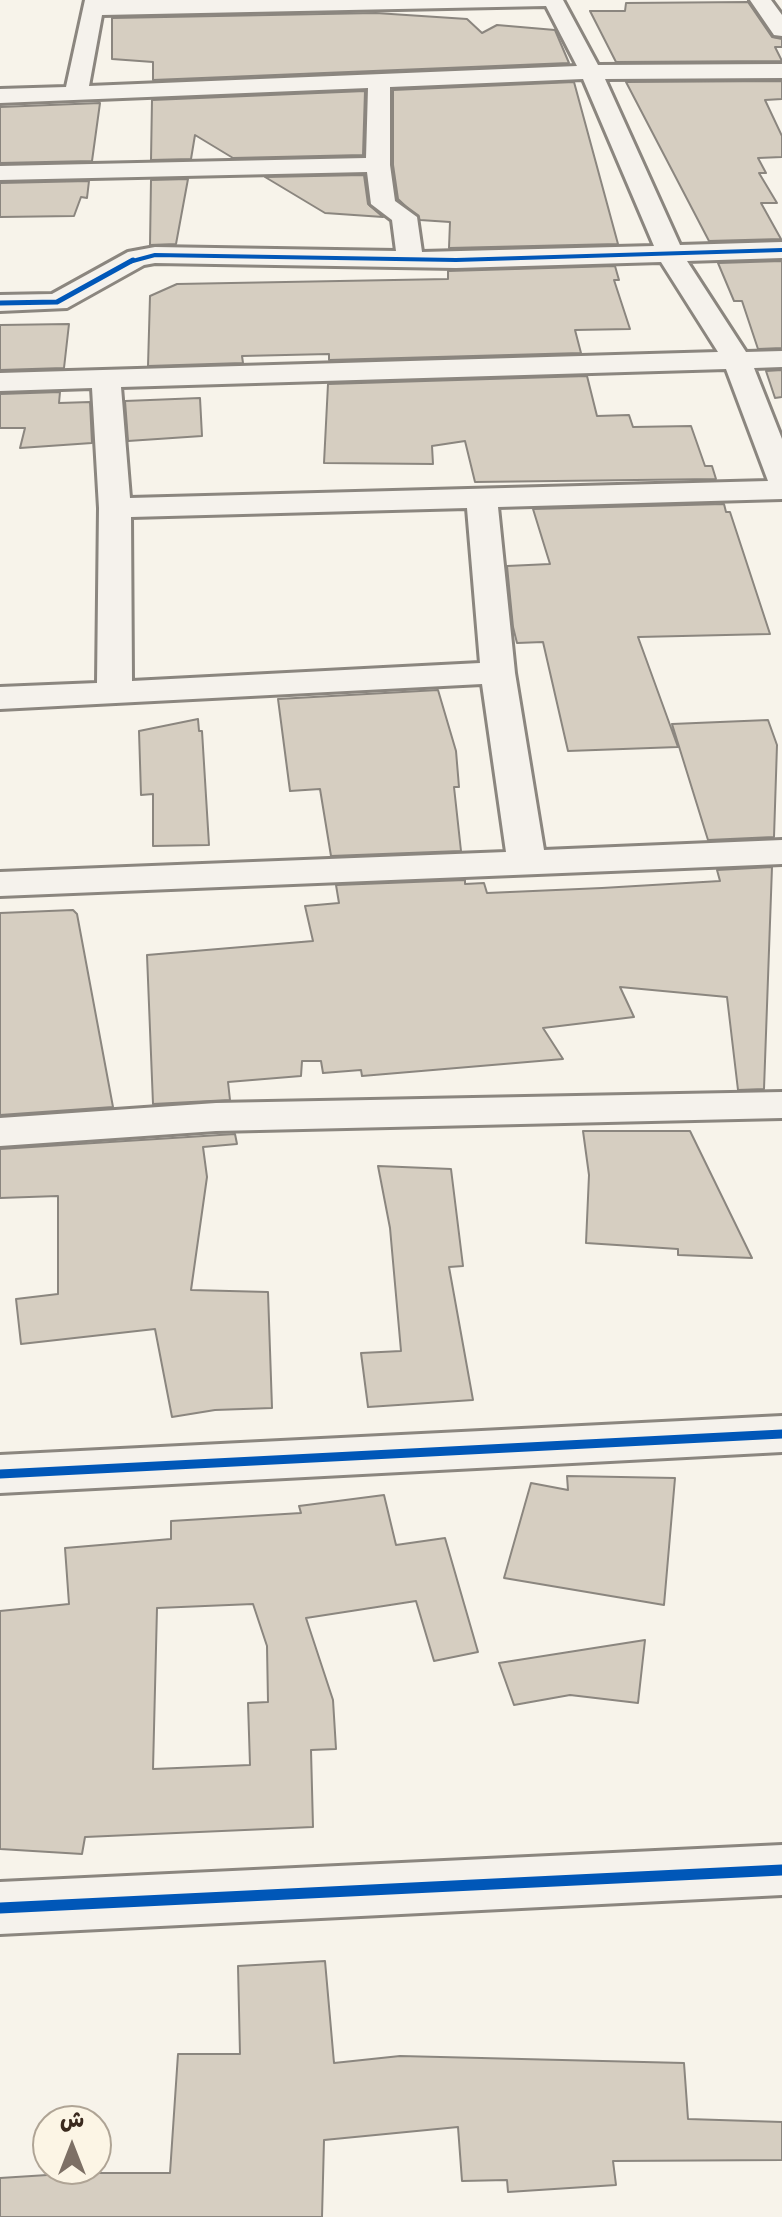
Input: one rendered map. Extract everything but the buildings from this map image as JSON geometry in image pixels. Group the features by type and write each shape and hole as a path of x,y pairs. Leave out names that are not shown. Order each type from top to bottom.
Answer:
{"street":[{"path":"76,94 94,4 550,0 591,72 661,225 670,255 737,360 782,479"},
{"path":"760,0 782,30"},
{"path":"0,96 591,72 782,71"},
{"path":"379,82 378,165 383,204 404,217 410,260"},
{"path":"0,173 378,165"},
{"path":"0,303 57,302 143,256 410,260 782,250"},
{"path":"0,382 782,359"},
{"path":"106,377 115,508 115,691"},
{"path":"115,508 782,490"},
{"path":"482,499 498,673 527,865"},
{"path":"0,698 498,673"},
{"path":"0,884 527,865 782,852"},
{"path":"0,1132 216,1117 782,1105"},
{"path":"0,1474 782,1434"},
{"path":"0,1908 782,1870"}],"cycle path":[{"path":"0,303 57,302 137,258 155,255 456,260 782,250"},
{"path":"0,1474 782,1434"},
{"path":"0,1908 782,1870"}]}
